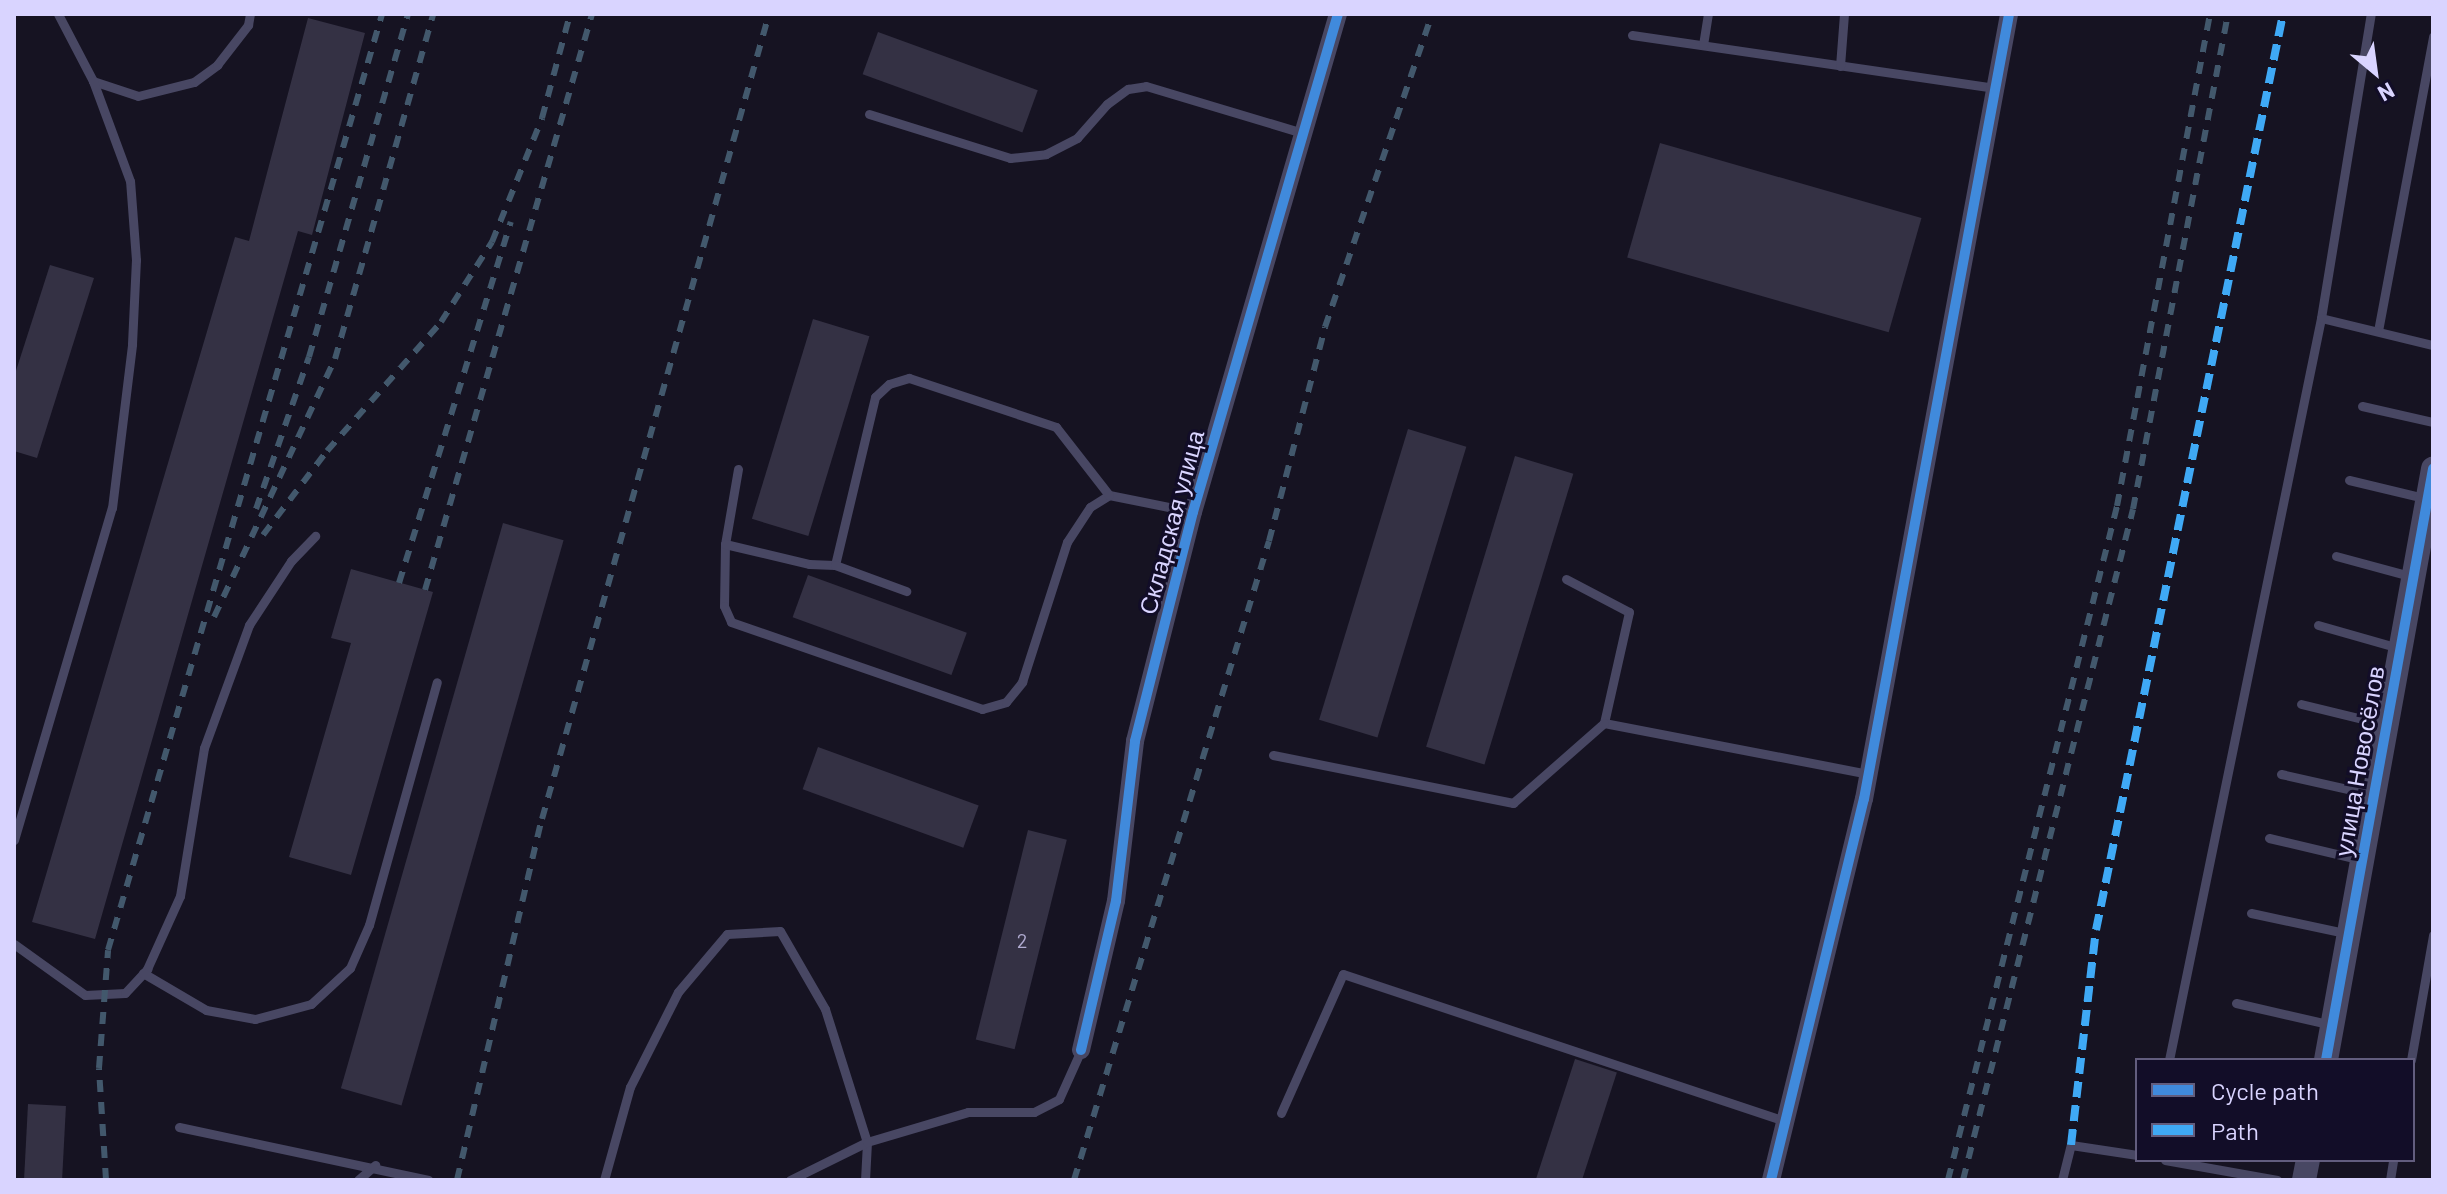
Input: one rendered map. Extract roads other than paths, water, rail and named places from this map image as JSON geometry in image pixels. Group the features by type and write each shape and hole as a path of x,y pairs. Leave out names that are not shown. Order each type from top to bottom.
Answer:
{"street":[{"name":"Складская улица","path":"1081,1050 1116,901 1135,741 1193,512 1338,14"},
{"path":"1771,1180 1869,774 2009,14"},
{"name":"улица Новосёлов","path":"2326,1058 2431,481"}],"lane":[{"path":"14,840 112,508 132,344 136,260 130,181 93,81 58,14"},
{"path":"93,81 138,96 178,90 217,65 248,25 250,14"},
{"path":"1703,45 1708,14"},
{"path":"1840,66 1844,14"},
{"path":"2169,1058 2321,318 2371,14"},
{"path":"1632,35 1995,88"},
{"path":"2378,331 2433,36"},
{"path":"869,114 1010,158 1046,154 1077,138 1107,104 1128,89 1146,86 1303,133"},
{"path":"2321,318 2433,345"},
{"path":"835,565 875,397 889,384 909,378 1056,427 1109,495 1193,512"},
{"path":"2362,406 2433,422"},
{"path":"738,469 725,544 724,606 731,622 982,709 1006,702 1022,682 1067,542 1090,507 1109,495"},
{"path":"2349,480 2431,481"},
{"path":"14,944 85,995 125,993 143,973 162,944 180,896 204,748 249,625 291,561 315,536"},
{"path":"725,544 809,564 835,565 906,591"},
{"path":"2336,556 2414,577"},
{"path":"1273,755 1513,803 1604,723 1629,612 1566,579"},
{"path":"2318,625 2399,648"},
{"path":"143,973 206,1010 255,1019 311,1004 350,968 369,925 437,682"},
{"path":"2301,704 2387,725"},
{"path":"1604,723 1869,774"},
{"path":"2281,774 2374,795"},
{"path":"2269,838 2362,860"},
{"path":"2251,913 2349,934"},
{"path":"604,1180 630,1087 678,992 727,934 780,931 825,1009 867,1142 865,1180"},
{"path":"2411,1058 2433,935"},
{"path":"1281,1113 1343,974 1785,1121"},
{"path":"2236,1003 2332,1025"},
{"path":"790,1180 867,1142 968,1112 1034,1112 1059,1099 1081,1050"},
{"path":"179,1127 375,1165 428,1180"},
{"path":"2062,1180 2071,1145 2135,1155"},
{"path":"2176,1162 2277,1180"},
{"path":"358,1180 375,1165"}],"railway":[{"path":"106,1180 99,1068 108,950 382,14"},
{"path":"256,509 309,357 408,14"},
{"path":"214,617 335,359 433,14"},
{"path":"263,535 327,451 441,322 492,242 542,118 570,14"},
{"path":"425,590 592,14"},
{"path":"457,1180 542,819 769,14"},
{"path":"1074,1180 1269,541 1325,327 1432,14"},
{"path":"1948,1180 2117,506 2210,14"},
{"path":"1963,1180 2133,509 2228,14"},
{"path":"399,583 511,222"}]}
